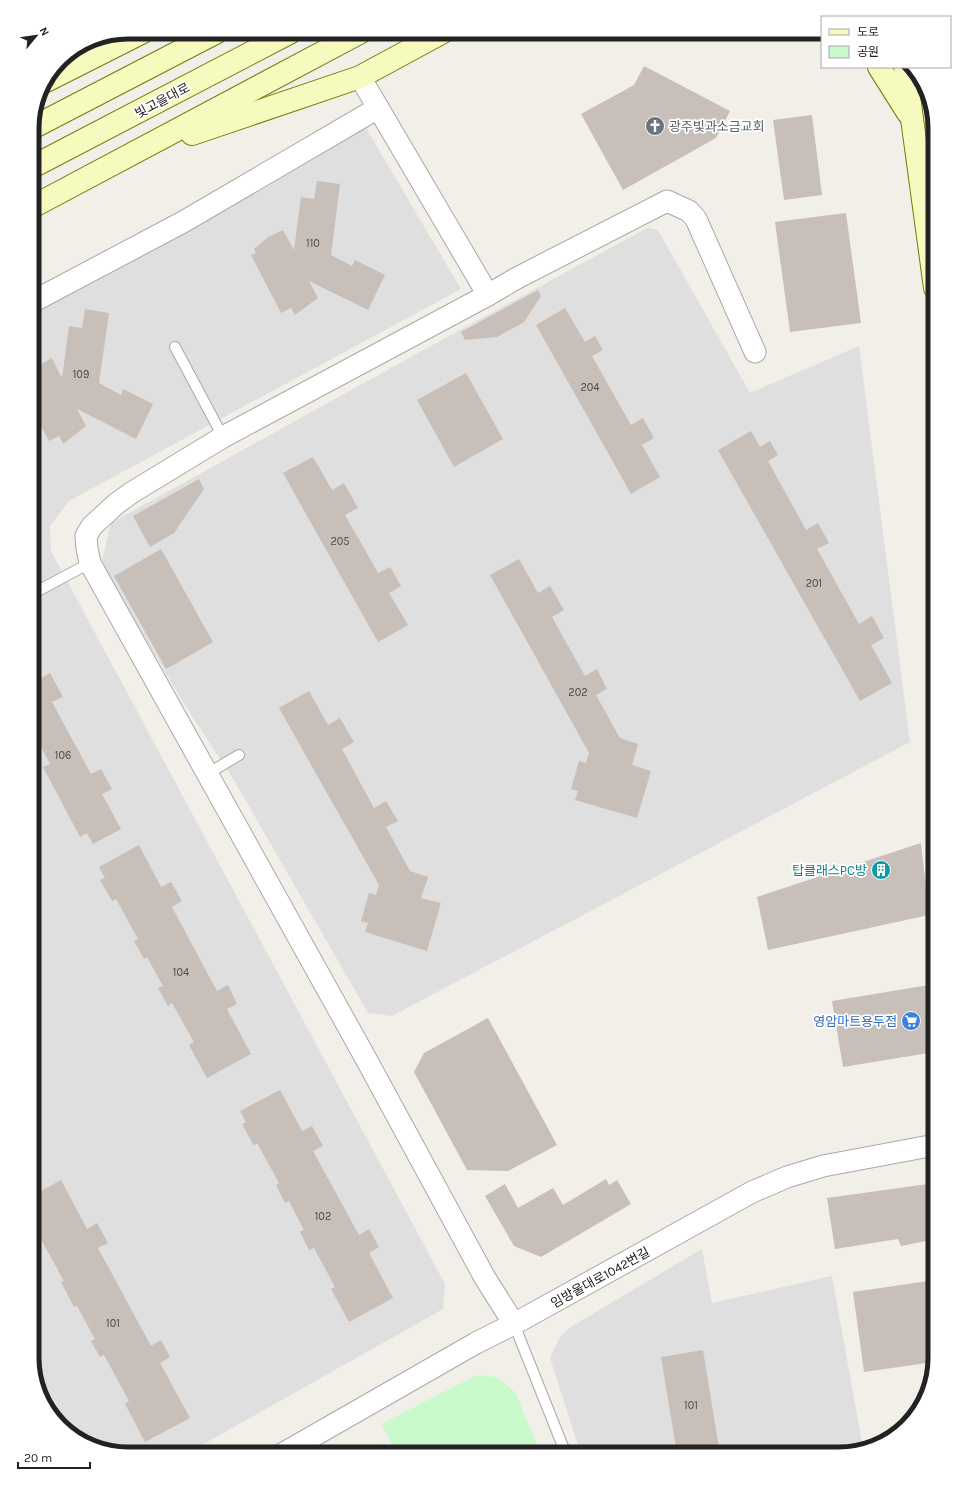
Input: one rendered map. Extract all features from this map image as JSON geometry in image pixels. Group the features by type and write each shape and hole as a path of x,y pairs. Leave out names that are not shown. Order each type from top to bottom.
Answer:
{"main road":[{"path":"56,76 129,39"},
{"path":"39,124 204,39"},
{"name":"빛고을대로","path":"39,163 278,39"},
{"path":"39,203 348,39"},
{"path":"415,48 423,39"},
{"path":"132,154 360,77 431,39"},
{"path":"880,68 913,120"},
{"path":"905,68 928,235"}],"street":[{"path":"360,77 488,295"},
{"path":"39,298 183,222 378,108"},
{"path":"514,1324 485,1278 365,1057 90,563 86,536 97,521 131,493 223,437 517,278 667,200 688,211 696,219 755,352"},
{"name":"임방울대로1042번길","path":"294,1447 476,1343 514,1324 752,1192 773,1183 823,1166 928,1146"}],"lane":[{"path":"175,347 223,437"},
{"path":"39,590 90,563"},
{"path":"207,774 239,755"},
{"path":"514,1324 563,1447"}],"shaded area":[{"path":"366,128 461,289 69,501 50,526 51,551 445,1284 443,1309 198,1447 122,1447 99,1442 89,1438 66,1422 42,1380 40,1370 39,310"},
{"path":"647,228 658,230 750,393 859,346 910,742 392,1016 368,1013 235,782 183,702 101,565 111,523"},
{"path":"702,1249 712,1303 832,1276 862,1444 839,1447 579,1447 550,1358 560,1337 569,1328"}],"green space":[{"path":"477,1375 496,1377 515,1392 538,1447 394,1447 381,1424"}],"building":[{"name":"광주빛과소금교회","path":"644,66 730,111 716,138 623,190 581,114 634,85"},
{"path":"812,115 822,195 784,200 773,120"},
{"path":"317,181 340,184 331,255 352,266 355,260 385,275 368,310 309,281 318,298 295,315 291,308 281,313 251,255 256,253 254,249 268,237 283,230 294,250 301,197 314,199"},
{"path":"846,213 861,323 790,332 775,222"},
{"path":"538,290 541,296 524,322 497,337 465,340 461,332"},
{"path":"565,308 585,342 595,336 603,350 592,356 631,425 643,418 654,438 642,445 660,477 631,494 536,325"},
{"path":"85,309 109,313 99,383 121,395 123,389 153,404 136,439 77,409 86,426 63,444 59,436 49,441 39,422 39,365 52,358 62,378 69,326 82,328"},
{"path":"466,373 503,439 454,467 417,400"},
{"path":"751,431 760,447 770,441 778,455 768,461 806,530 818,523 829,543 817,549 859,624 872,616 884,638 871,645 892,683 860,701 718,450"},
{"path":"313,457 332,490 344,483 358,508 345,515 378,573 390,567 401,586 389,593 408,625 378,642 283,473"},
{"path":"199,479 204,489 174,533 150,547 133,516"},
{"path":"161,549 213,642 166,669 114,576"},
{"path":"519,559 538,593 550,586 564,610 552,617 585,676 597,669 607,689 596,695 620,738 638,744 632,765 651,771 637,818 575,800 578,791 571,789 579,761 586,763 589,753 490,575"},
{"path":"50,673 63,697 52,702 91,774 101,769 112,789 102,794 121,829 93,844 87,833 80,837 43,767 50,764 39,743 39,677 40,679"},
{"path":"309,691 328,725 340,718 354,742 342,749 374,808 386,801 398,821 386,827 410,871 428,877 421,898 441,903 427,951 365,932 368,923 361,921 369,893 376,895 379,885 279,708"},
{"name":"탑클래스PC방","path":"921,843 928,915 768,950 757,897"},
{"path":"139,845 161,887 171,882 182,901 172,907 217,991 228,985 237,1004 227,1009 251,1054 207,1078 189,1045 194,1042 172,1003 168,1006 158,988 163,986 147,957 144,959 134,941 138,939 116,899 112,901 100,880 105,878 99,867"},
{"path":"928,985 928,1053 843,1067 832,1001"},
{"path":"488,1018 557,1145 508,1171 467,1170 414,1072 424,1053"},
{"path":"280,1090 302,1131 312,1126 323,1146 313,1151 359,1235 369,1229 379,1247 369,1253 393,1298 349,1322 331,1289 335,1287 314,1248 309,1250 300,1232 304,1230 289,1201 285,1203 276,1185 279,1183 257,1143 254,1146 242,1124 246,1122 240,1111"},
{"path":"606,1179 609,1185 617,1180 631,1204 541,1257 514,1246 485,1196 505,1184 518,1208 553,1188 563,1205"},
{"path":"61,1180 87,1229 97,1223 108,1243 98,1248 151,1346 161,1340 170,1357 160,1363 190,1418 145,1442 125,1404 129,1401 104,1355 100,1357 91,1341 95,1339 77,1306 74,1307 61,1282 64,1281 42,1241 39,1243 39,1192"},
{"path":"928,1184 928,1255 926,1241 901,1246 898,1239 835,1249 827,1198"},
{"path":"928,1281 928,1363 864,1372 853,1292"},
{"path":"703,1350 719,1447 676,1447 661,1357"},
{"path":"384,1444 386,1447 378,1447"}],"place":[{"name":"광주빛과소금교회","path":"655,126"},
{"name":"탑클래스PC방","path":"881,870"},
{"name":"영암마트용두점","path":"911,1021"}]}
